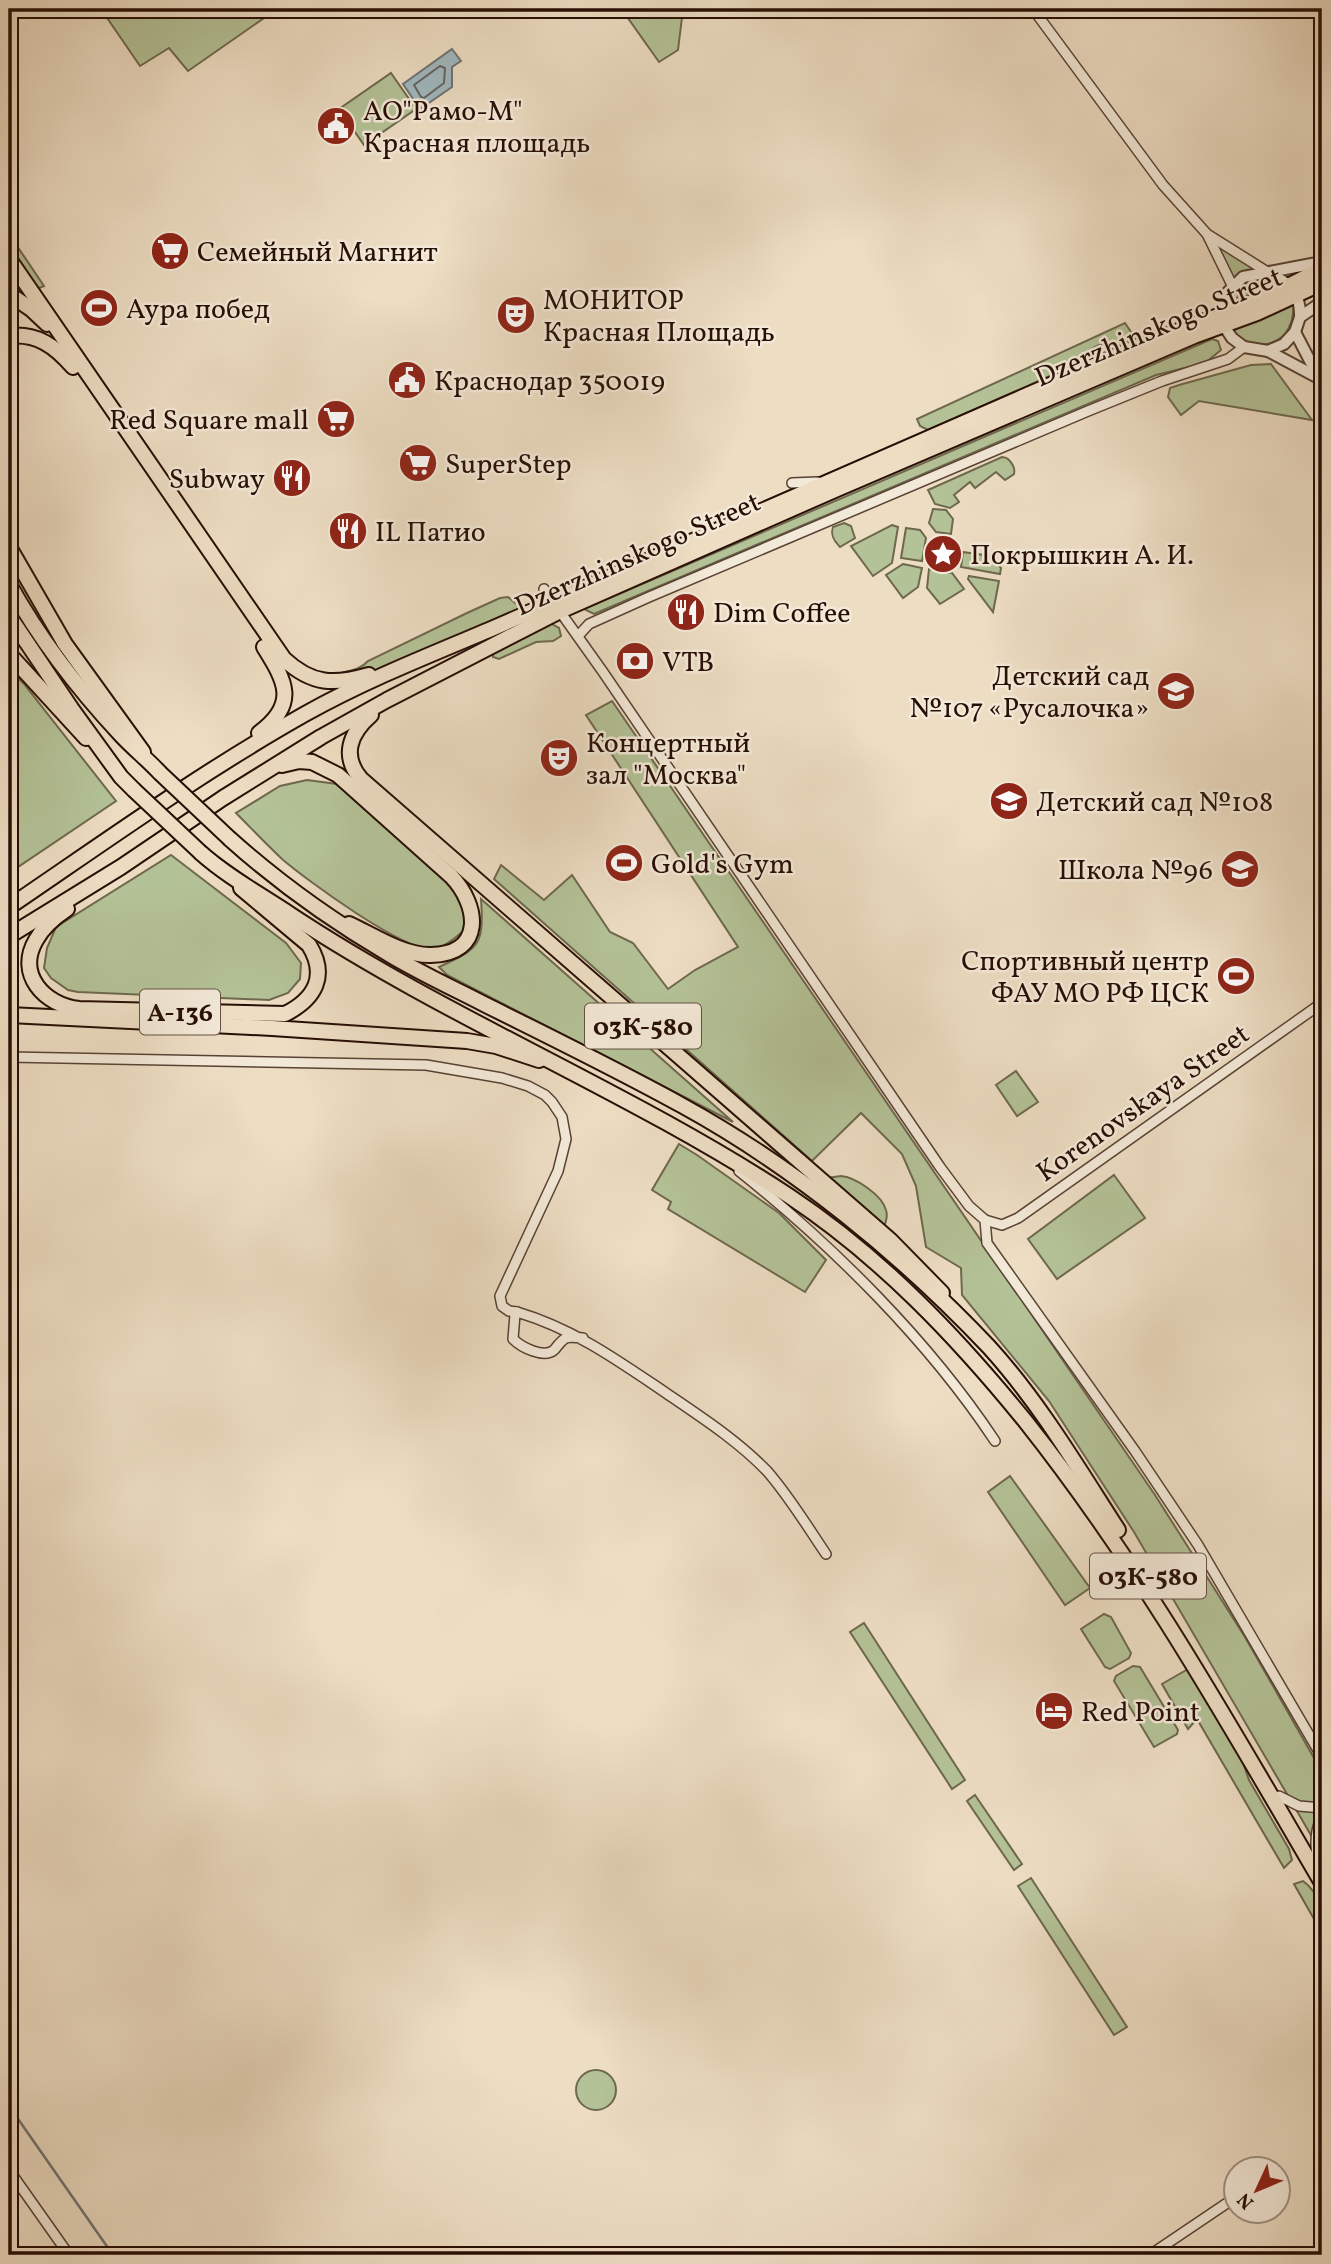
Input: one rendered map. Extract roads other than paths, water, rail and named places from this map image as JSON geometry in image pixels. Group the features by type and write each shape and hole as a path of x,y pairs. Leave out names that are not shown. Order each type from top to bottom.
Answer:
{"main road":[{"path":"9,259 284,659 305,675 323,681 357,678 397,667"},
{"name":"Dzerzhinskogo Street","path":"1293,291 1322,268"},
{"name":"Dzerzhinskogo Street","path":"9,907 194,781 305,714 397,667 557,606 837,489 1223,320 1293,291 1322,283"},
{"path":"9,293 56,333 80,363"},
{"name":"Dzerzhinskogo Street","path":"9,936 121,867 265,772 387,700 557,606 827,482 1142,345 1223,320"},
{"path":"9,336 41,339 63,354 78,372 235,600 280,673 285,695 281,710 273,722 194,781"},
{"path":"9,547 65,645 156,768"},
{"path":"9,584 61,662 96,707 123,737 264,870 324,914 401,948 430,955 447,952 463,942 471,930 473,920 467,895 456,881 338,775 305,761 288,763 265,772"},
{"path":"9,616 121,777"},
{"path":"9,654 121,777 216,867 396,979 573,1072"},
{"name":"03К-580","path":"387,700 361,723 350,740 351,763 361,779 927,1275 1017,1381 1059,1440 1161,1595 1320,1866"},
{"path":"9,897 131,823"},
{"name":"А-136","path":"121,867 51,920 34,942 29,973 46,997 67,1007 79,1009 275,1015 297,1009 311,996 317,983 316,957 309,945 216,867"},
{"name":"03К-580","path":"324,914 388,954 684,1107 794,1177 900,1262 989,1347"},
{"name":"А-136","path":"9,1016 363,1033 467,1041 496,1046 573,1072"},
{"name":"03К-580","path":"573,1072 702,1142 841,1232 953,1337 1041,1442 1112,1537 1217,1703 1322,1883"}],"street":[{"path":"1032,9 1163,185 1207,234 1269,274 1282,279 1293,291 1300,317"},
{"path":"1207,234 1232,285 1224,300 1223,320 1232,338 1244,347"},
{"path":"1269,274 1322,262"},
{"name":"Dzerzhinskogo Street","path":"1232,285 1243,277 1256,273 1269,274"},
{"name":"Dzerzhinskogo Street","path":"1295,332 1300,317 1322,302"},
{"path":"1268,351 1284,344 1295,332 1320,380"},
{"name":"Dzerzhinskogo Street","path":"578,636 589,624 649,597 1076,416 1161,381 1228,359 1244,347 1268,351"},
{"path":"1268,351 1320,380"},
{"path":"792,483 827,482"},
{"path":"544,589 940,1167 969,1206 985,1220 987,1243 1135,1451 1198,1545 1322,1757"},
{"name":"Korenovskaya Street","path":"985,1220 1002,1225 1018,1218 1322,1003"},
{"path":"9,1057 426,1065 502,1078 528,1086 545,1095 562,1117 566,1139 558,1171 500,1296 502,1306 583,1338 707,1422 752,1457 784,1493 826,1554"},
{"path":"702,1142 827,1246 874,1293 978,1415 995,1441"},
{"path":"517,1312 513,1339 543,1354 551,1353 560,1342 569,1337 583,1338"},
{"path":"1279,1796 1299,1806 1322,1808"},
{"path":"1320,1866 1315,1847 1322,1817"},
{"path":"9,2170 69,2255"},
{"path":"1150,2255 1222,2207"}],"water":[{"path":"452,49 461,61 452,67 452,87 420,109 403,84"}],"waterway":[{"path":"9,2106 113,2255"}],"place":[{"name":"АО\"Рамо-М\" Красная площадь","path":"336,126"},
{"name":"Семейный Магнит","path":"170,251"},
{"name":"Аура побед","path":"99,308"},
{"name":"МОНИТОР Красная Площадь","path":"516,315"},
{"name":"Краснодар 350019","path":"407,380"},
{"name":"Red Square mall","path":"336,419"},
{"name":"SuperStep","path":"418,463"},
{"name":"Subway","path":"292,478"},
{"name":"IL Патио","path":"348,531"},
{"name":"Покрышкин А. И.","path":"943,554"},
{"name":"Dim Coffee","path":"686,612"},
{"name":"VTB","path":"635,661"},
{"name":"Детский сад №107 «Русалочка»","path":"1176,691"},
{"name":"Концертный зал \"Москва\"","path":"559,758"},
{"name":"Детский сад №108","path":"1009,801"},
{"name":"Gold's Gym","path":"624,863"},
{"name":"Школа №96","path":"1240,869"},
{"name":"Спортивный центр ФАУ МО РФ ЦСК","path":"1236,976"},
{"name":"Red Point","path":"1054,1711"}]}
